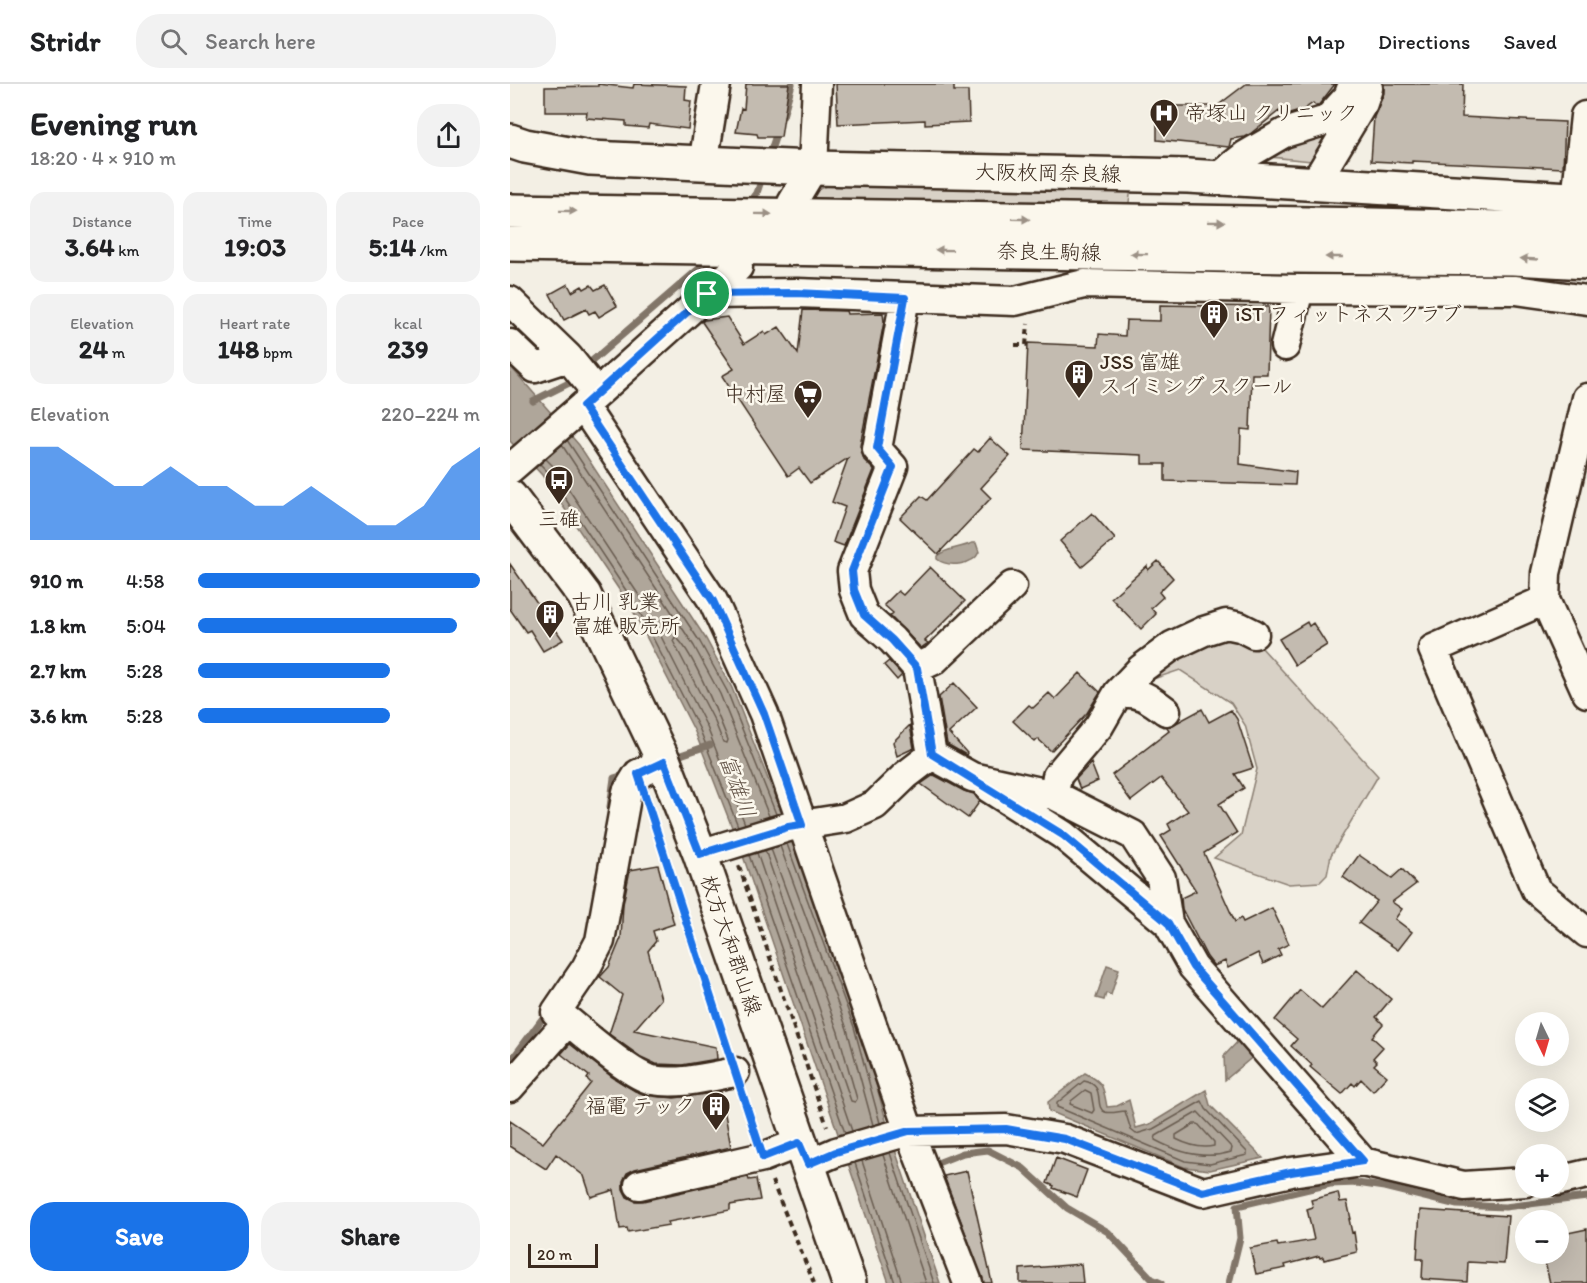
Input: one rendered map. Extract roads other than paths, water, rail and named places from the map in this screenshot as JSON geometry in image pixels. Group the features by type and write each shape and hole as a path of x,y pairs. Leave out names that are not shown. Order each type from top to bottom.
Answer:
{"main road":[{"name":"大阪枚岡奈良線","path":"510,141 590,158 813,168 1218,177 1581,200"},
{"name":"奈良生駒線","path":"510,211 1587,230"},
{"name":"奈良生駒線","path":"510,244 1513,258 1587,262"},
{"name":"枚方大和郡山線","path":"510,497 584,595 651,768 700,854 814,1153 849,1283"}],"street":[{"path":"704,164 716,84"},
{"path":"792,203 813,168 817,84"},
{"path":"1218,177 1246,155 1284,133 1327,120 1348,97 1353,84"},
{"path":"1315,183 1363,103 1370,84"},
{"path":"1581,200 1585,116"},
{"path":"517,464 738,267"},
{"path":"707,294 796,293 1015,301 1084,284 1516,290 1587,300"},
{"path":"1285,346 1299,288"},
{"path":"905,298 877,448 893,467 852,571 854,590 864,615 892,640 917,668 932,754"},
{"path":"510,301 568,357 581,408 713,601 764,714 795,826 900,1133 968,1283"},
{"path":"510,344 535,368 568,357"},
{"path":"1587,398 1546,573 1545,600 1587,693"},
{"path":"917,668 934,660 1011,586"},
{"path":"1545,600 1433,649 1536,890 1587,933"},
{"path":"1054,795 1057,776 1099,726 1118,693 1141,669 1172,646 1204,631 1226,624 1240,627 1254,634"},
{"path":"1118,693 1129,692 1147,696 1166,711"},
{"path":"700,854 795,826 846,818 875,805 932,754"},
{"path":"932,754 1063,835 1178,930"},
{"path":"651,768 627,792 600,941 586,968 556,1012 630,1069 651,1080 687,1081 735,1072"},
{"path":"972,777 1054,795 1133,835 1161,878 1193,967 1363,1161"},
{"path":"510,1086 568,1021"},
{"path":"639,1185 763,1157 814,1153 900,1133 1006,1129 1065,1139 1203,1192 1291,1172 1363,1161 1464,1186 1515,1183"},
{"path":"1569,1178 1587,1174"}],"water":[{"name":"富雄川","path":"510,366 579,445 706,639 732,688 860,1025 890,1135 940,1283 889,1283 742,853 695,732 632,609 542,475 510,441"},
{"path":"976,543 979,552 972,560 960,564 948,564 937,559 937,556 945,551"},
{"path":"1107,965 1119,969 1111,995 1106,993 1104,1000 1096,998"},
{"path":"1240,1039 1255,1055 1225,1080 1224,1056"},
{"path":"1085,1073 1102,1086 1107,1107 1117,1106 1129,1100 1136,1128 1150,1124 1206,1090 1210,1105 1263,1158 1210,1170 1184,1167 1049,1111 1048,1102"}],"waterway":[{"path":"783,116 792,84"},
{"path":"769,156 778,129"},
{"path":"748,205 757,193 763,175"},
{"path":"585,367 701,267 709,257"},
{"path":"533,401 569,383 575,377"},
{"path":"672,758 710,745"},
{"path":"610,807 614,778 627,774"},
{"path":"510,1062 548,1011"},
{"path":"940,1162 963,1153 988,1150 1023,1168 1067,1208 1108,1232 1152,1279 1161,1283"},
{"path":"1229,1283 1240,1238 1237,1206 1330,1184 1357,1183 1384,1187 1457,1205 1505,1207 1587,1197"}],"place":[{"name":"帝塚山 クリニック","path":"1164,138"},
{"name":"iST フィットネス クラブ","path":"1214,340"},
{"name":"JSS 富雄 スイミング スクール","path":"1079,400"},
{"name":"中村屋","path":"808,420"},
{"name":"三碓","path":"559,506"},
{"name":"古川 乳業 富雄 販売所","path":"550,640"},
{"name":"福電 テック","path":"716,1132"}]}
